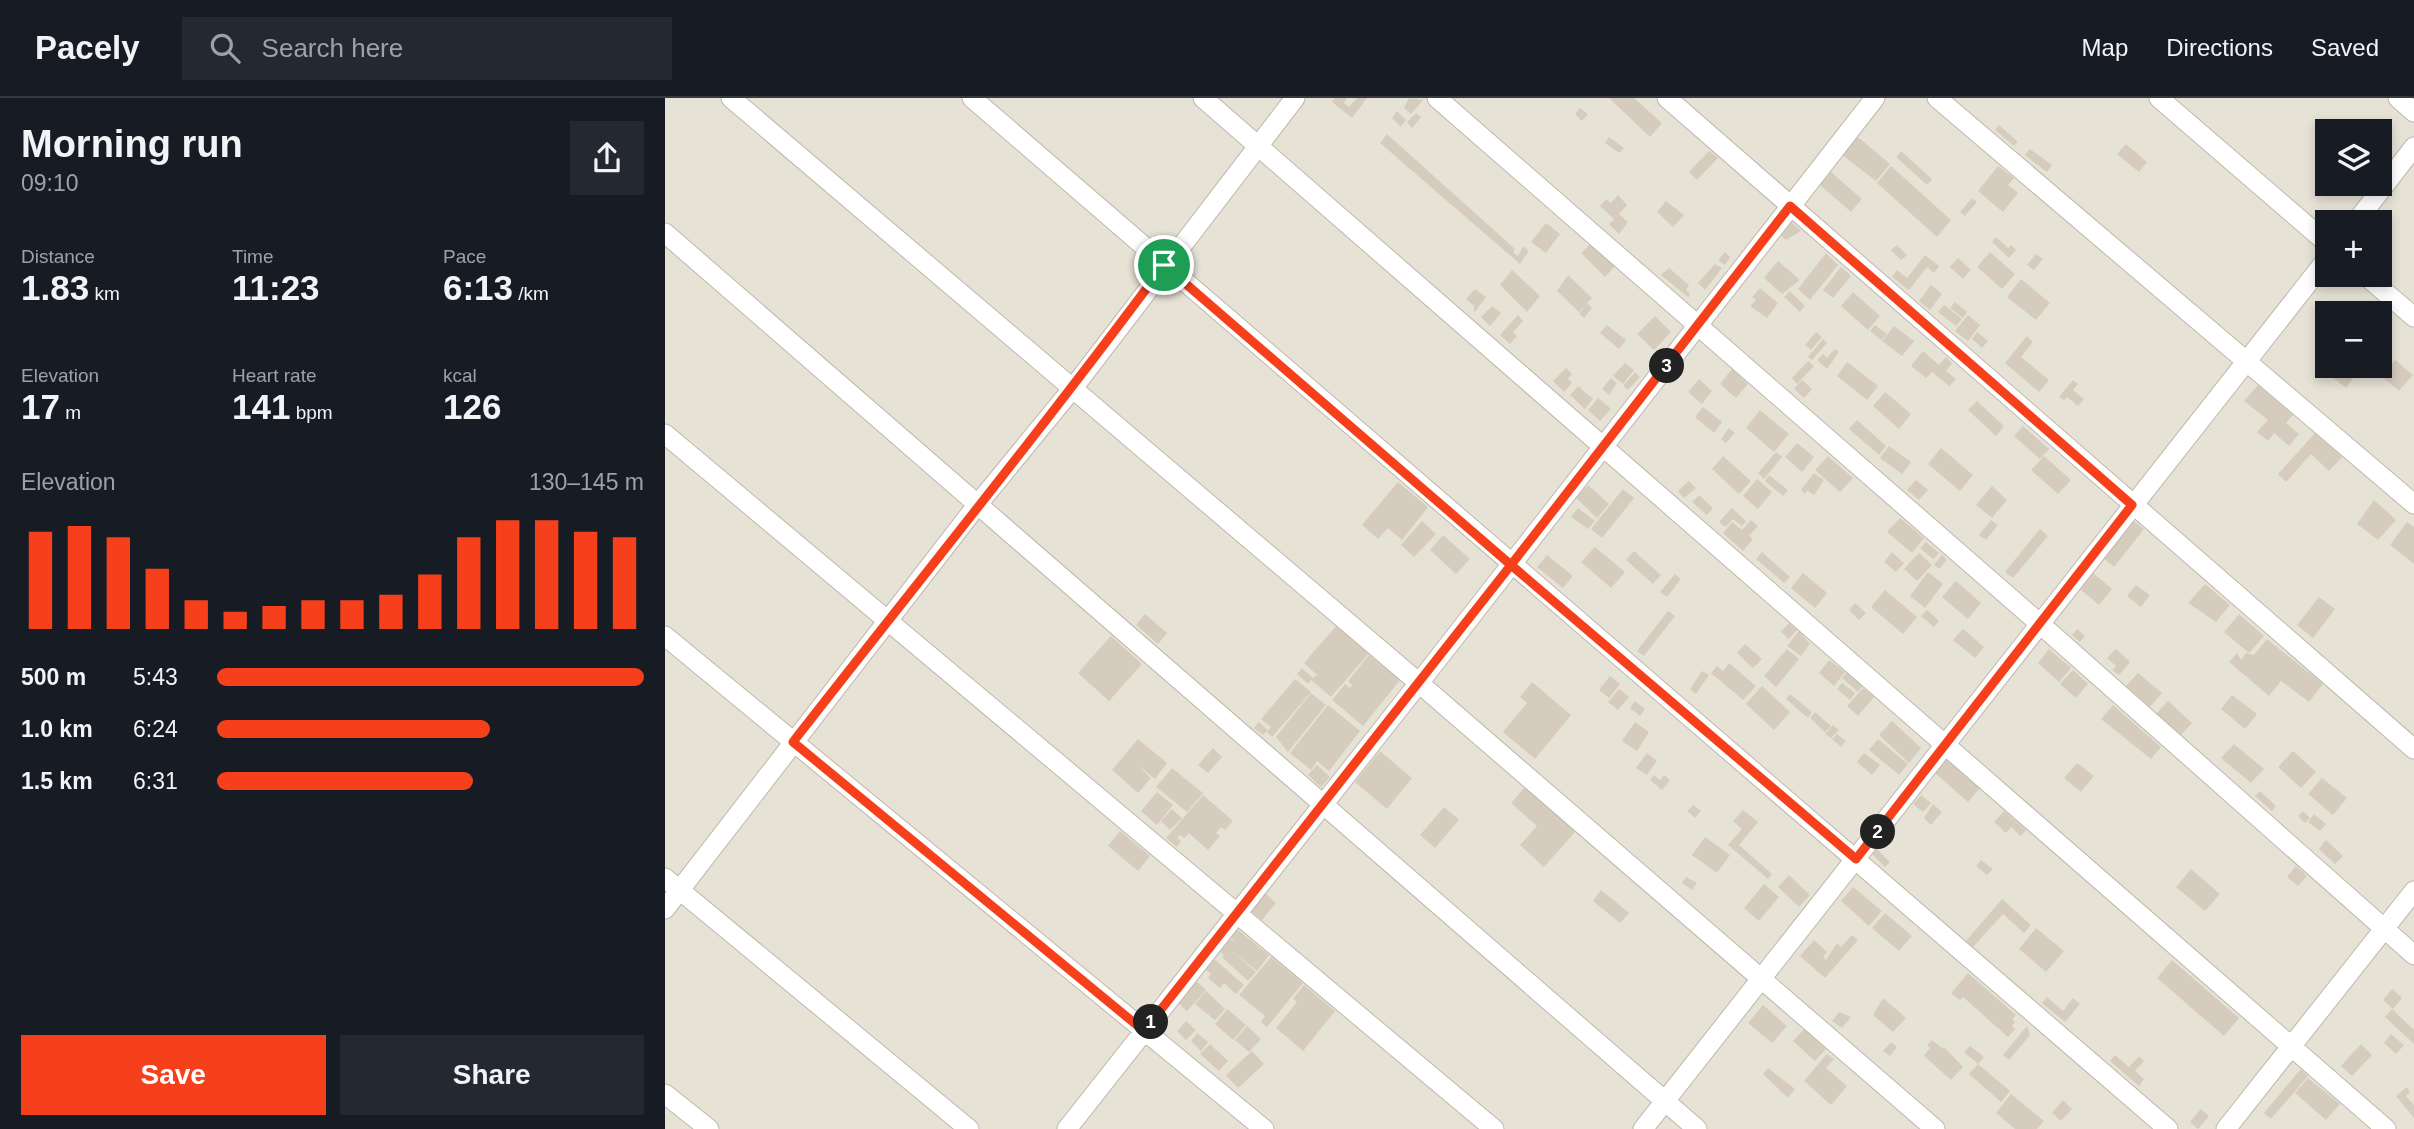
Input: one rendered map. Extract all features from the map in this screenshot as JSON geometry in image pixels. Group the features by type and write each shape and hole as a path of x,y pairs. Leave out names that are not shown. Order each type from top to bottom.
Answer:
{"street":[{"path":"731,98 1419,683 1935,1129"},
{"path":"972,98 2168,1129"},
{"path":"1203,98 2293,1045 2386,1129"},
{"path":"665,909 672,884 793,742 978,503 1073,388 1164,265 1295,98"},
{"path":"1437,98 2039,623 2414,956"},
{"path":"1667,98 2414,750"},
{"path":"1067,1129 1875,98"},
{"path":"1937,98 2414,504"},
{"path":"2159,98 2315,233"},
{"path":"2398,98 2414,112"},
{"path":"2365,210 2414,146"},
{"path":"665,233 1697,1129"},
{"path":"1643,1129 2315,273"},
{"path":"2379,287 2414,317"},
{"path":"665,434 1494,1129"},
{"path":"665,636 1263,1129"},
{"path":"672,884 969,1129"},
{"path":"2226,1129 2414,891"},
{"path":"665,1094 709,1129"}],"shaded area":[{"path":"665,98 2414,98 2414,1129 665,1129"}],"building":[{"path":"1335,98 1347,98 1344,103 1349,107 1357,98 1367,98 1352,118 1332,102"},
{"path":"1409,98 1423,100 1411,114 1404,108"},
{"path":"1609,98 1634,98 1662,123 1650,137"},
{"path":"1580,108 1588,114 1582,121 1575,114"},
{"path":"1397,111 1406,120 1401,127 1392,118"},
{"path":"1416,113 1421,117 1412,128 1407,122"},
{"path":"1999,125 2018,142 2014,146 1995,130"},
{"path":"1387,134 1515,249 1513,252 1518,256 1523,246 1529,251 1520,264 1380,143"},
{"path":"1609,137 1624,148 1619,153 1605,143"},
{"path":"1858,137 1890,164 1876,181 1842,155"},
{"path":"2126,144 2147,162 2139,172 2117,154"},
{"path":"2030,149 2052,165 2047,172 2025,155"},
{"path":"1709,151 1718,158 1697,180 1689,172"},
{"path":"1901,151 1932,179 1927,185 1896,157"},
{"path":"1891,166 1951,220 1937,237 1877,183"},
{"path":"1998,166 2014,178 2008,185 2018,193 2003,212 1978,191"},
{"path":"1831,172 1862,199 1851,212 1820,185"},
{"path":"1618,195 1627,205 1619,214 1628,222 1619,234 1609,224 1614,219 1600,206 1606,199 1611,203"},
{"path":"1972,198 1977,202 1965,216 1960,212"},
{"path":"1666,201 1684,215 1673,227 1657,212"},
{"path":"1790,221 1801,231 1786,240 1779,233"},
{"path":"1546,223 1560,234 1546,253 1531,242"},
{"path":"1996,237 2008,248 2011,245 2016,250 2009,258 1992,242"},
{"path":"1592,242 1616,265 1605,277 1581,253"},
{"path":"1897,245 1907,255 1901,260 1891,250"},
{"path":"1725,252 1730,257 1725,265 1718,260"},
{"path":"1990,252 2015,274 2002,289 1977,267"},
{"path":"1826,253 1838,265 1810,300 1798,289"},
{"path":"2036,254 2043,259 2034,270 2027,265"},
{"path":"1925,255 1939,266 1934,273 1927,267 1909,290 1892,277 1897,270 1907,278"},
{"path":"1958,258 1971,270 1963,279 1950,267"},
{"path":"1778,261 1800,280 1782,294 1764,278"},
{"path":"1715,264 1722,268 1705,290 1698,283"},
{"path":"1841,267 1851,276 1833,298 1823,290"},
{"path":"1669,268 1689,285 1686,290 1690,294 1688,297 1661,275"},
{"path":"1512,270 1540,296 1527,312 1500,285"},
{"path":"1568,275 1592,298 1579,312 1557,291"},
{"path":"2021,279 2050,303 2036,320 2007,297"},
{"path":"1931,285 1942,294 1930,310 1919,301"},
{"path":"1760,288 1778,303 1767,318 1750,306 1756,300 1752,297"},
{"path":"1475,289 1486,297 1474,313 1474,306 1466,299"},
{"path":"1790,291 1805,306 1800,312 1784,297"},
{"path":"1853,292 1880,316 1868,330 1841,306"},
{"path":"1955,302 1967,312 1963,318 1950,308"},
{"path":"1587,303 1592,308 1584,318 1579,314"},
{"path":"1944,305 1962,319 1956,326 1938,312"},
{"path":"1492,306 1501,313 1490,326 1481,317"},
{"path":"1518,315 1523,321 1513,332 1517,336 1510,344 1500,335"},
{"path":"1968,315 1980,325 1968,341 1955,331"},
{"path":"1655,316 1671,332 1654,350 1637,334"},
{"path":"1607,325 1626,340 1619,349 1600,333"},
{"path":"1875,325 1887,334 1881,340 1870,331"},
{"path":"1894,326 1914,341 1902,356 1882,341"},
{"path":"1816,332 1822,337 1811,350 1805,345"},
{"path":"1977,332 1988,341 1982,348 1972,339"},
{"path":"2027,336 2033,342 2021,357 2049,380 2039,392 2005,363"},
{"path":"1823,339 1827,343 1812,360 1808,357"},
{"path":"1835,349 1839,352 1827,369 1817,360 1823,354 1827,358"},
{"path":"1923,351 1939,365 1946,357 1952,363 1946,371 1956,379 1949,386 1932,372 1926,378 1911,366"},
{"path":"2395,360 2413,375 2399,391 2383,378 2392,378 2392,363"},
{"path":"1808,361 1814,366 1797,384 1792,378"},
{"path":"1847,362 1878,386 1867,400 1837,376"},
{"path":"1625,363 1634,370 1623,384 1613,376"},
{"path":"1566,368 1572,374 1568,379 1572,383 1564,392 1553,381"},
{"path":"1732,369 1748,384 1736,398 1720,384"},
{"path":"1635,372 1640,377 1628,390 1623,386"},
{"path":"1611,378 1617,383 1609,395 1602,389"},
{"path":"2333,378 2354,378 2346,388"},
{"path":"1699,379 1712,391 1702,404 1688,392"},
{"path":"1802,380 1812,389 1804,398 1794,389"},
{"path":"2073,380 2078,384 2073,390 2084,399 2078,406 2067,397 2064,400 2059,397"},
{"path":"2258,385 2293,415 2286,423 2299,434 2289,446 2274,433 2268,441 2257,432 2268,420 2244,401"},
{"path":"1578,386 1593,399 1585,409 1570,395"},
{"path":"1885,392 1911,414 1899,429 1873,406"},
{"path":"1598,398 1611,409 1600,421 1588,410"},
{"path":"1977,401 2004,426 1996,436 1968,410"},
{"path":"1703,407 1722,422 1714,433 1695,417"},
{"path":"1760,410 1789,434 1774,452 1746,428"},
{"path":"1857,420 1886,446 1879,455 1849,429"},
{"path":"2023,426 2049,449 2040,459 2014,436"},
{"path":"1729,428 1735,433 1726,443 1721,439"},
{"path":"2315,433 2342,457 2329,471 2311,454 2286,482 2278,474"},
{"path":"1797,443 1814,457 1802,472 1785,457"},
{"path":"1889,446 1911,462 1902,474 1880,458"},
{"path":"1941,448 1973,475 1960,491 1928,464"},
{"path":"1776,452 1782,457 1764,479 1758,473"},
{"path":"1723,456 1751,481 1739,494 1712,469"},
{"path":"1828,456 1853,478 1840,492 1815,470"},
{"path":"2044,456 2071,480 2058,494 2031,470"},
{"path":"1814,473 1824,480 1814,495 1807,490 1805,494 1801,490"},
{"path":"1769,475 1788,490 1783,496 1765,481"},
{"path":"1757,479 1772,492 1758,509 1743,496"},
{"path":"1916,480 1928,490 1919,500 1907,490"},
{"path":"1689,481 1696,488 1684,498 1678,491"},
{"path":"1398,482 1428,507 1402,540 1388,528 1378,539 1362,525"},
{"path":"1588,485 1609,504 1597,518 1576,498"},
{"path":"1992,486 2007,500 1992,518 1976,505"},
{"path":"1623,489 1634,498 1602,538 1591,529"},
{"path":"1699,495 1713,508 1707,515 1692,502"},
{"path":"2374,500 2396,520 2378,540 2357,524"},
{"path":"1578,508 1595,521 1588,529 1571,517"},
{"path":"1732,508 1746,521 1742,526 1733,519 1725,527 1719,522"},
{"path":"1900,518 1924,538 1912,553 1887,532"},
{"path":"1751,520 1758,526 1749,536 1753,539 1743,551 1723,533 1732,522 1742,530"},
{"path":"1991,520 1998,525 1986,540 1979,535"},
{"path":"2132,520 2144,529 2114,567 2102,557"},
{"path":"1422,521 1436,534 1414,557 1401,545"},
{"path":"2407,522 2414,527 2414,564 2390,545"},
{"path":"2040,529 2048,536 2013,578 2005,572"},
{"path":"1443,535 1470,559 1456,574 1430,550"},
{"path":"1926,542 1939,553 1933,559 1920,548"},
{"path":"1595,547 1625,572 1611,588 1581,562"},
{"path":"1634,551 1661,575 1653,584 1626,560"},
{"path":"1762,552 1790,577 1784,583 1756,559"},
{"path":"1892,552 1904,563 1896,572 1884,562"},
{"path":"1919,553 1932,565 1917,581 1904,569"},
{"path":"1547,555 1573,576 1563,588 1537,567"},
{"path":"1942,555 1947,560 1939,569 1934,565"},
{"path":"1928,572 1943,584 1925,608 1910,596"},
{"path":"1803,573 1827,593 1815,608 1791,588"},
{"path":"2093,573 2112,589 2099,605 2080,589"},
{"path":"1675,574 1681,579 1667,597 1660,592"},
{"path":"1956,581 1981,603 1968,619 1942,597"},
{"path":"2205,584 2230,605 2216,622 2188,603"},
{"path":"2136,585 2150,595 2141,607 2127,596"},
{"path":"1885,590 1917,617 1903,634 1871,607"},
{"path":"2319,597 2335,609 2313,638 2297,625"},
{"path":"1855,603 1866,613 1859,620 1849,610"},
{"path":"1927,610 1939,621 1934,627 1921,616"},
{"path":"1668,611 1675,616 1644,656 1637,651"},
{"path":"1145,614 1167,633 1158,644 1136,625"},
{"path":"2239,614 2264,636 2249,653 2224,632"},
{"path":"1789,623 1797,630 1789,639 1781,632"},
{"path":"1338,624 1370,652 1331,697 1311,680 1308,684 1297,674 1302,668 1313,678 1317,675 1304,663"},
{"path":"1963,629 1984,647 1975,658 1953,640"},
{"path":"2077,629 2085,636 2080,642 2072,635"},
{"path":"1799,631 1810,644 1801,656 1787,646"},
{"path":"1111,636 1142,664 1109,701 1078,673"},
{"path":"2267,639 2323,684 2309,702 2281,681 2269,696 2229,662 2237,653 2241,660 2246,653 2254,655"},
{"path":"1745,644 1762,659 1753,668 1737,653"},
{"path":"1787,649 1799,659 1776,687 1764,676"},
{"path":"2049,649 2071,668 2059,682 2038,663"},
{"path":"2116,649 2130,662 2119,675 2112,670 2116,666 2107,658"},
{"path":"1369,655 1400,680 1363,726 1332,700 1345,684 1350,688 1352,685 1348,681"},
{"path":"1829,660 1845,672 1834,686 1819,673"},
{"path":"1729,663 1756,686 1743,700 1711,673 1717,666 1723,671"},
{"path":"2073,670 2088,684 2076,698 2060,684"},
{"path":"1702,671 1709,675 1696,694 1690,689"},
{"path":"1847,672 1863,685 1858,692 1842,678"},
{"path":"2138,673 2162,693 2150,707 2126,686"},
{"path":"1610,676 1620,684 1609,698 1599,690"},
{"path":"1295,679 1311,692 1272,737 1267,732 1271,727 1261,719"},
{"path":"1532,682 1571,715 1535,759 1503,732 1527,703 1520,697"},
{"path":"1842,683 1855,693 1850,700 1837,689"},
{"path":"1762,686 1790,712 1774,730 1746,704"},
{"path":"1863,688 1874,697 1858,716 1847,706"},
{"path":"1619,689 1629,697 1618,710 1608,702"},
{"path":"1311,693 1326,705 1288,752 1276,737"},
{"path":"1790,694 1812,712 1808,718 1786,699"},
{"path":"2232,695 2257,714 2245,729 2221,709"},
{"path":"1635,701 1645,709 1640,716 1630,708"},
{"path":"2168,701 2192,723 2180,736 2156,714"},
{"path":"1328,705 1360,731 1329,771 1317,761 1311,770 1290,753"},
{"path":"2113,705 2161,747 2151,759 2101,719"},
{"path":"1815,712 1831,726 1825,732 1810,718"},
{"path":"1892,721 1921,748 1909,763 1879,735"},
{"path":"1259,722 1268,730 1263,735 1254,728"},
{"path":"1635,722 1649,732 1637,751 1622,741"},
{"path":"1833,725 1839,730 1831,738 1825,734"},
{"path":"1837,734 1846,741 1841,747 1832,739"},
{"path":"1138,739 1167,763 1155,779 1138,765 1151,778 1138,793 1112,770"},
{"path":"1878,739 1908,764 1899,775 1869,750"},
{"path":"2234,744 2264,769 2251,783 2221,758"},
{"path":"1213,748 1222,757 1208,773 1198,765"},
{"path":"1380,751 1412,778 1387,809 1355,782"},
{"path":"2293,751 2316,772 2301,788 2278,767"},
{"path":"1647,753 1657,761 1647,775 1636,768"},
{"path":"1864,753 1880,765 1872,775 1857,762"},
{"path":"1946,759 1980,788 1968,802 1934,772"},
{"path":"2077,763 2094,776 2081,792 2064,778"},
{"path":"1317,765 1330,777 1321,787 1308,775"},
{"path":"1172,768 1203,793 1187,812 1156,787"},
{"path":"1654,775 1660,780 1664,775 1670,780 1662,790 1650,780"},
{"path":"2322,778 2347,798 2333,815 2308,794"},
{"path":"1525,787 1575,832 1544,867 1520,845 1537,826 1511,803"},
{"path":"2260,791 2276,806 2272,811 2255,796"},
{"path":"1157,792 1173,805 1157,825 1141,811"},
{"path":"1203,795 1233,821 1225,830 1221,827 1216,833 1220,836 1208,850 1189,833 1184,838 1180,835 1177,838 1181,841 1177,847 1166,838"},
{"path":"1921,795 1931,803 1923,812 1913,804"},
{"path":"1933,804 1942,812 1931,825 1924,818"},
{"path":"1693,805 1701,811 1695,818 1687,811"},
{"path":"1444,807 1459,820 1435,848 1420,835"},
{"path":"1172,809 1182,818 1170,830 1161,821"},
{"path":"1743,810 1758,822 1739,845 1772,874 1768,879 1728,845 1742,829 1733,821"},
{"path":"2004,811 2026,830 2021,836 2011,827 2006,833 1994,822"},
{"path":"2303,811 2310,818 2305,823 2298,816"},
{"path":"2314,814 2326,824 2320,831 2308,822"},
{"path":"1120,831 1150,856 1138,871 1108,846"},
{"path":"1705,837 1730,855 1717,873 1692,855"},
{"path":"2326,840 2343,856 2335,864 2319,849"},
{"path":"1877,849 1890,862 1885,867 1872,854"},
{"path":"1981,860 1993,869 1987,875 1976,866"},
{"path":"2296,866 2307,876 2298,886 2287,877"},
{"path":"2191,869 2220,894 2205,911 2176,887"},
{"path":"1789,875 1810,895 1799,907 1778,887"},
{"path":"1686,877 1697,883 1692,890 1682,883"},
{"path":"1764,884 1779,897 1759,921 1744,908"},
{"path":"1853,887 1882,911 1869,926 1841,901"},
{"path":"1601,890 1629,913 1620,923 1593,901"},
{"path":"1265,893 1276,903 1262,920 1251,911"},
{"path":"2002,899 2031,925 2024,933 2003,914 1973,947 1966,941"},
{"path":"1885,913 1912,936 1899,951 1872,928"},
{"path":"2036,928 2064,951 2046,972 2019,949"},
{"path":"1237,929 1269,955 1257,971 1229,949 1256,972 1248,981 1219,951 1229,939 1236,942 1230,937"},
{"path":"1852,935 1858,940 1825,978 1800,956 1814,940 1827,952 1823,957 1826,960 1837,943 1841,947"},
{"path":"1271,957 1303,983 1267,1027 1261,1022 1265,1016 1239,995"},
{"path":"1214,959 1244,985 1236,994 1224,983 1220,988 1208,978 1211,974 1205,969"},
{"path":"2172,960 2239,1018 2224,1036 2157,978"},
{"path":"1968,973 2016,1015 2012,1019 2015,1029 2008,1037 1963,997 1960,1000 1951,993"},
{"path":"1195,980 1206,990 1187,1011 1176,1001"},
{"path":"1304,985 1335,1011 1303,1051 1276,1028 1297,1002 1293,999"},
{"path":"2392,989 2402,998 2393,1009 2383,1000"},
{"path":"1206,991 1225,1009 1215,1020 1195,1004"},
{"path":"2047,997 2063,1011 2073,998 2080,1004 2065,1022 2042,1003"},
{"path":"1883,998 1906,1018 1893,1032 1873,1015"},
{"path":"1763,1005 1787,1026 1772,1043 1748,1023"},
{"path":"1227,1009 1246,1025 1233,1040 1215,1024"},
{"path":"2392,1009 2414,1030 2414,1044 2385,1017"},
{"path":"1839,1012 1851,1017 1842,1028 1832,1021"},
{"path":"1186,1021 1196,1030 1186,1040 1177,1031"},
{"path":"1247,1026 1261,1039 1249,1052 1235,1040"},
{"path":"2027,1026 2030,1035 2009,1060 2003,1055"},
{"path":"1804,1029 1826,1049 1815,1061 1793,1041"},
{"path":"1197,1033 1208,1042 1201,1051 1191,1041"},
{"path":"2391,1034 2404,1045 2396,1054 2384,1043"},
{"path":"1932,1040 1943,1049 1944,1047 1963,1067 1951,1080 1924,1056 1930,1048 1927,1045"},
{"path":"1891,1042 1897,1047 1890,1056 1883,1051"},
{"path":"1210,1044 1228,1061 1219,1071 1200,1054"},
{"path":"2361,1044 2372,1055 2352,1076 2341,1066"},
{"path":"1970,1046 1984,1057 1978,1064 1964,1052"},
{"path":"1252,1051 1264,1064 1238,1088 1226,1075"},
{"path":"1827,1054 1834,1059 1826,1068 1847,1086 1831,1105 1804,1081"},
{"path":"2115,1055 2129,1067 2139,1056 2144,1061 2135,1071 2144,1079 2139,1086 2110,1061"},
{"path":"1978,1064 2010,1091 2001,1102 1969,1074"},
{"path":"1768,1068 1795,1089 1788,1098 1763,1074"},
{"path":"2301,1069 2308,1076 2271,1119 2264,1113"},
{"path":"2308,1078 2340,1104 2326,1120 2295,1093"},
{"path":"2407,1087 2410,1092 2406,1096 2414,1105 2414,1118 2396,1096"},
{"path":"2011,1094 2044,1121 2037,1129 2015,1129 1996,1113"},
{"path":"2063,1100 2072,1109 2061,1121 2052,1113"},
{"path":"2201,1109 2209,1116 2198,1129 2190,1122"}],"route":[{"path":"1164,265 1073,388 978,503 793,742 1144,1031 1511,565 1856,859 2132,505 1790,206 1511,565 1164,265"}]}
